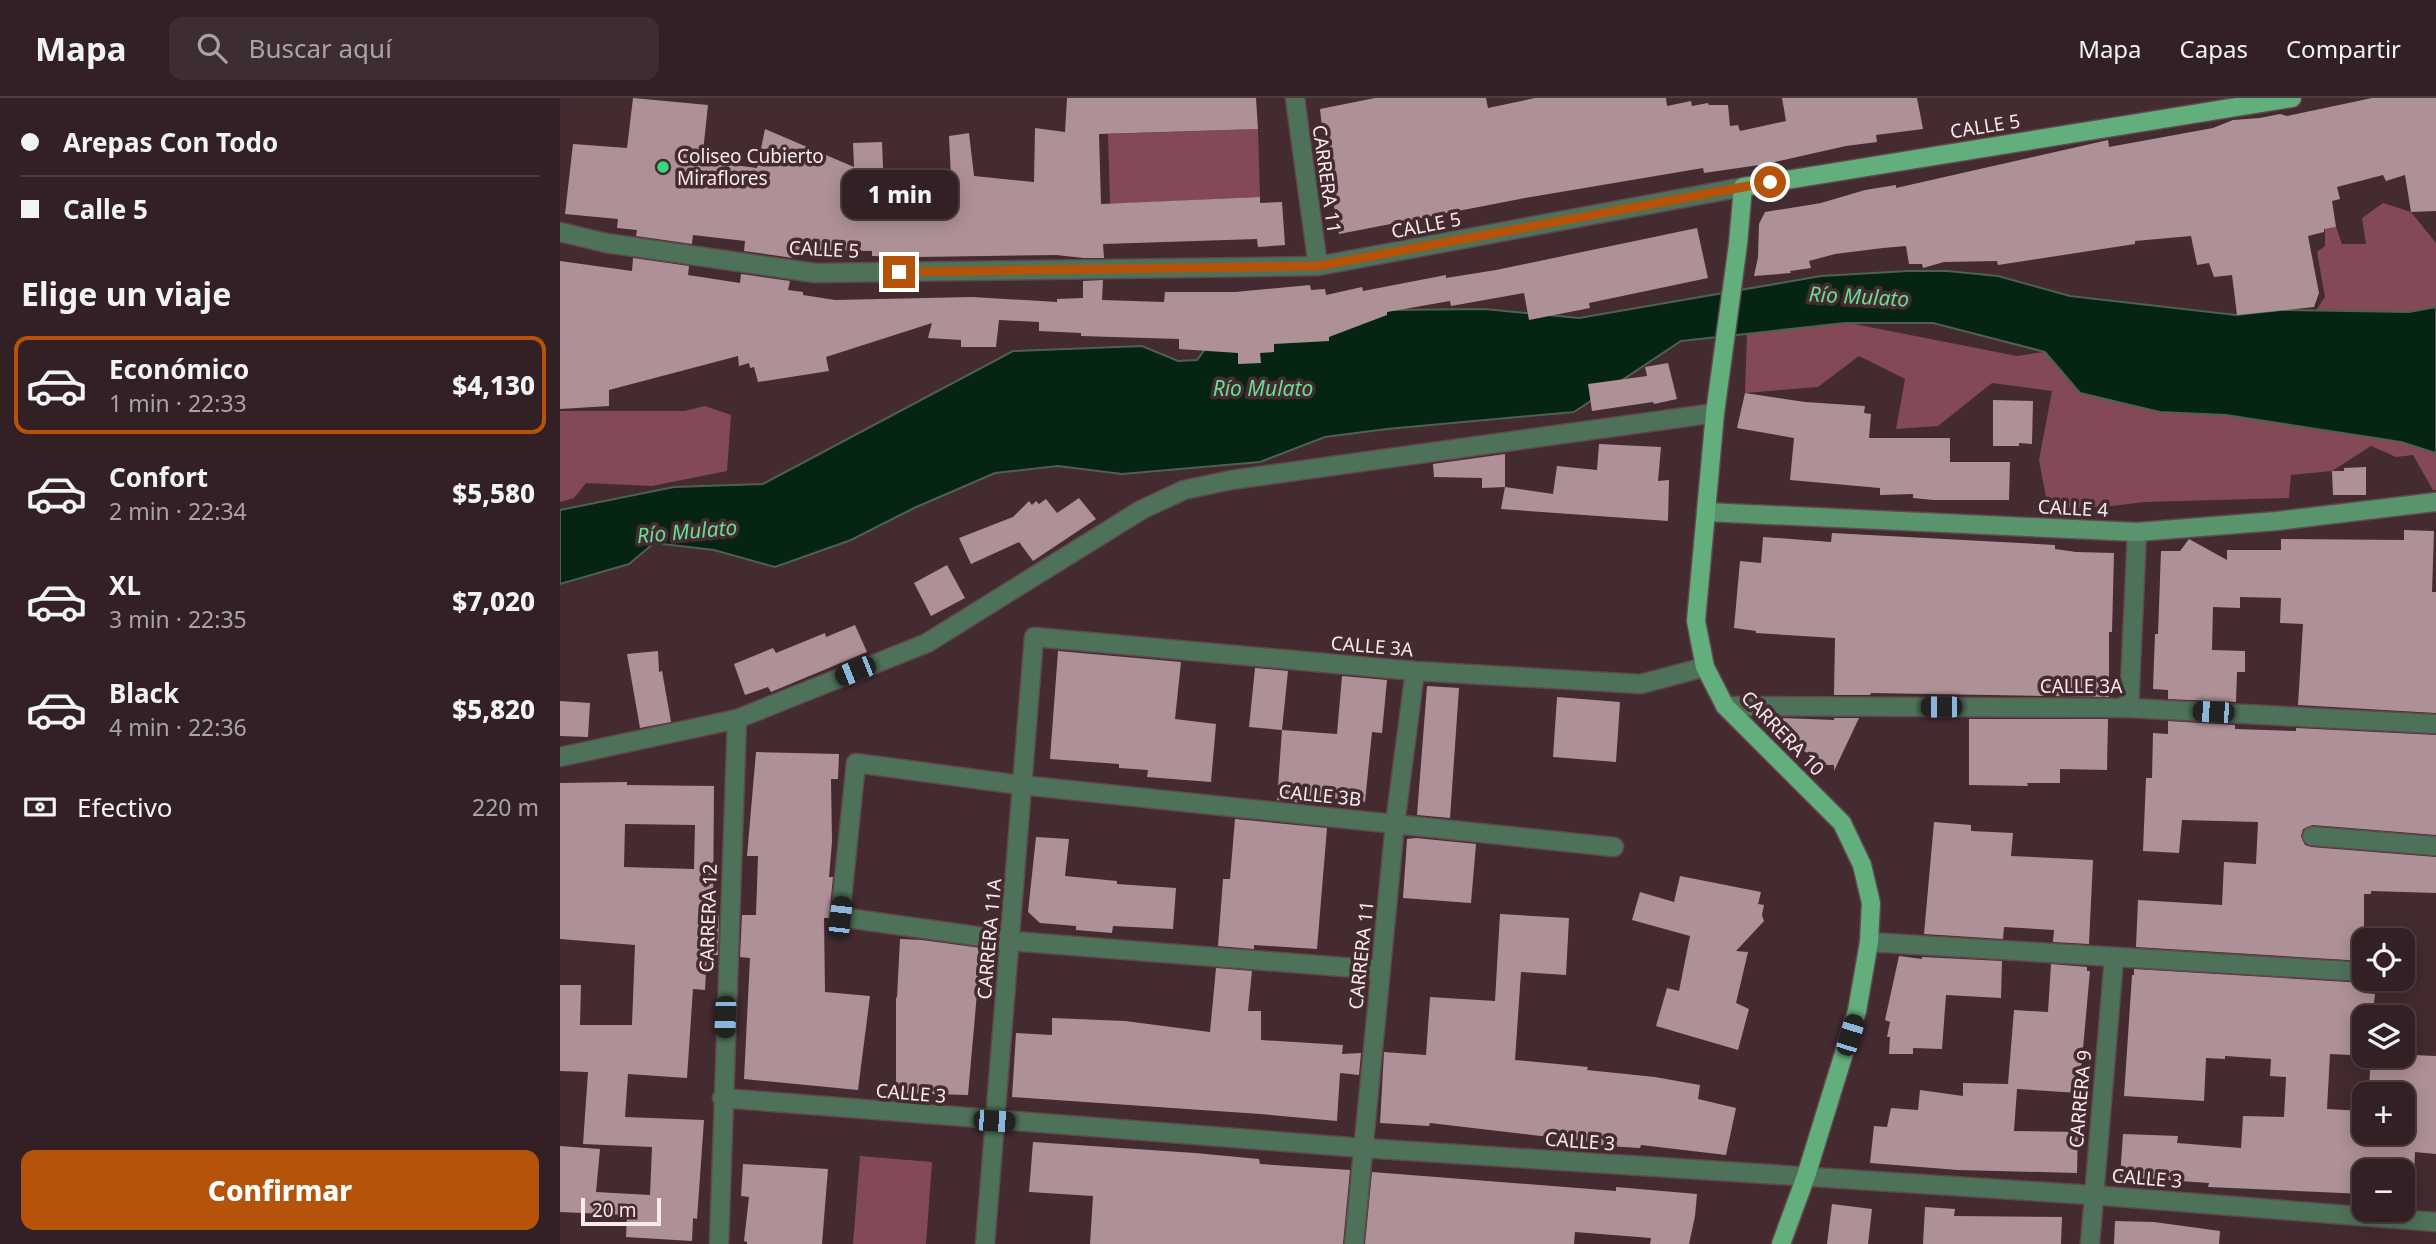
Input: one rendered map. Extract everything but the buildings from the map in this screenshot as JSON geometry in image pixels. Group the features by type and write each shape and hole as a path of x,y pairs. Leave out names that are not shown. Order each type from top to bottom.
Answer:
{"main road":[{"name":"CALLE 5","path":"1743,187 2292,98"},
{"name":"CARRERA 10","path":"1743,187 1715,413 1696,621 1705,667 1725,706 1842,823 1862,865 1871,903 1869,942 1857,1011 1806,1176 1781,1244"},
{"name":"CALLE 4","path":"1706,512 2137,532 2277,521 2436,502"}],"street":[{"name":"CARRERA 11","path":"1296,98 1318,266"},
{"name":"CALLE 5","path":"560,232 606,243 815,273 1318,266 1743,187"},
{"path":"560,757 737,719 927,643 1141,510 1184,491 1231,480 1715,413"},
{"path":"2129,708 2137,532"},
{"name":"CALLE 3A","path":"1034,637 1415,671 1641,684 1705,667"},
{"name":"CARRERA 11A","path":"985,1244 1034,637"},
{"name":"CARRERA 11","path":"1354,1244 1395,824 1415,671"},
{"name":"CALLE 3A","path":"1725,706 2129,708 2436,724"},
{"name":"CARRERA 12","path":"719,1244 737,719"},
{"name":"CALLE 3B","path":"1011,941 840,917 856,763 1021,785 1614,846"},
{"path":"2312,836 2436,846"},
{"path":"1011,941 1381,970"},
{"path":"1869,942 2352,971"},
{"name":"CARRERA 9","path":"2090,1244 2092,1195 2114,958"},
{"name":"CALLE 3","path":"722,1098 1363,1148 2092,1195 2436,1223"}],"shaded area":[{"path":"1258,129 1260,197 1110,204 1108,134"},
{"path":"2383,203 2411,212 2436,243 2436,353 2312,316 2325,297 2317,252 2325,246 2325,228 2336,227 2342,244 2366,244 2362,218"},
{"path":"1748,303 2017,356 2131,339 2436,386 2436,490 2433,490 2413,455 2396,457 2371,446 2332,471 2291,475 2289,498 2048,508 2039,460 2052,391 1992,383 1938,426 1896,429 1905,379 1859,356 1818,387 1745,393"},
{"path":"705,406 731,415 727,471 652,486 586,483 574,498 560,502 560,411 684,411"},
{"path":"860,1156 932,1162 926,1244 853,1244"}],"water":[{"name":"Río Mulato","path":"1947,271 1998,276 2070,296 2236,315 2281,310 2409,312 2436,307 2436,453 2401,442 2226,415 2160,412 2080,393 2045,352 1933,323 1845,323 1681,341 1574,412 1325,437 1260,462 1122,474 1058,466 995,473 914,508 851,540 775,567 714,550 654,543 629,564 560,584 560,510 674,487 763,484 1013,351 1142,346 1178,361 1197,360 1230,316 1484,309 1579,318 1821,276"}],"place":[{"name":"Coliseo Cubierto Miraflores","path":"663,167"}],"route":[{"path":"899,272 1318,266 1770,182"}]}
